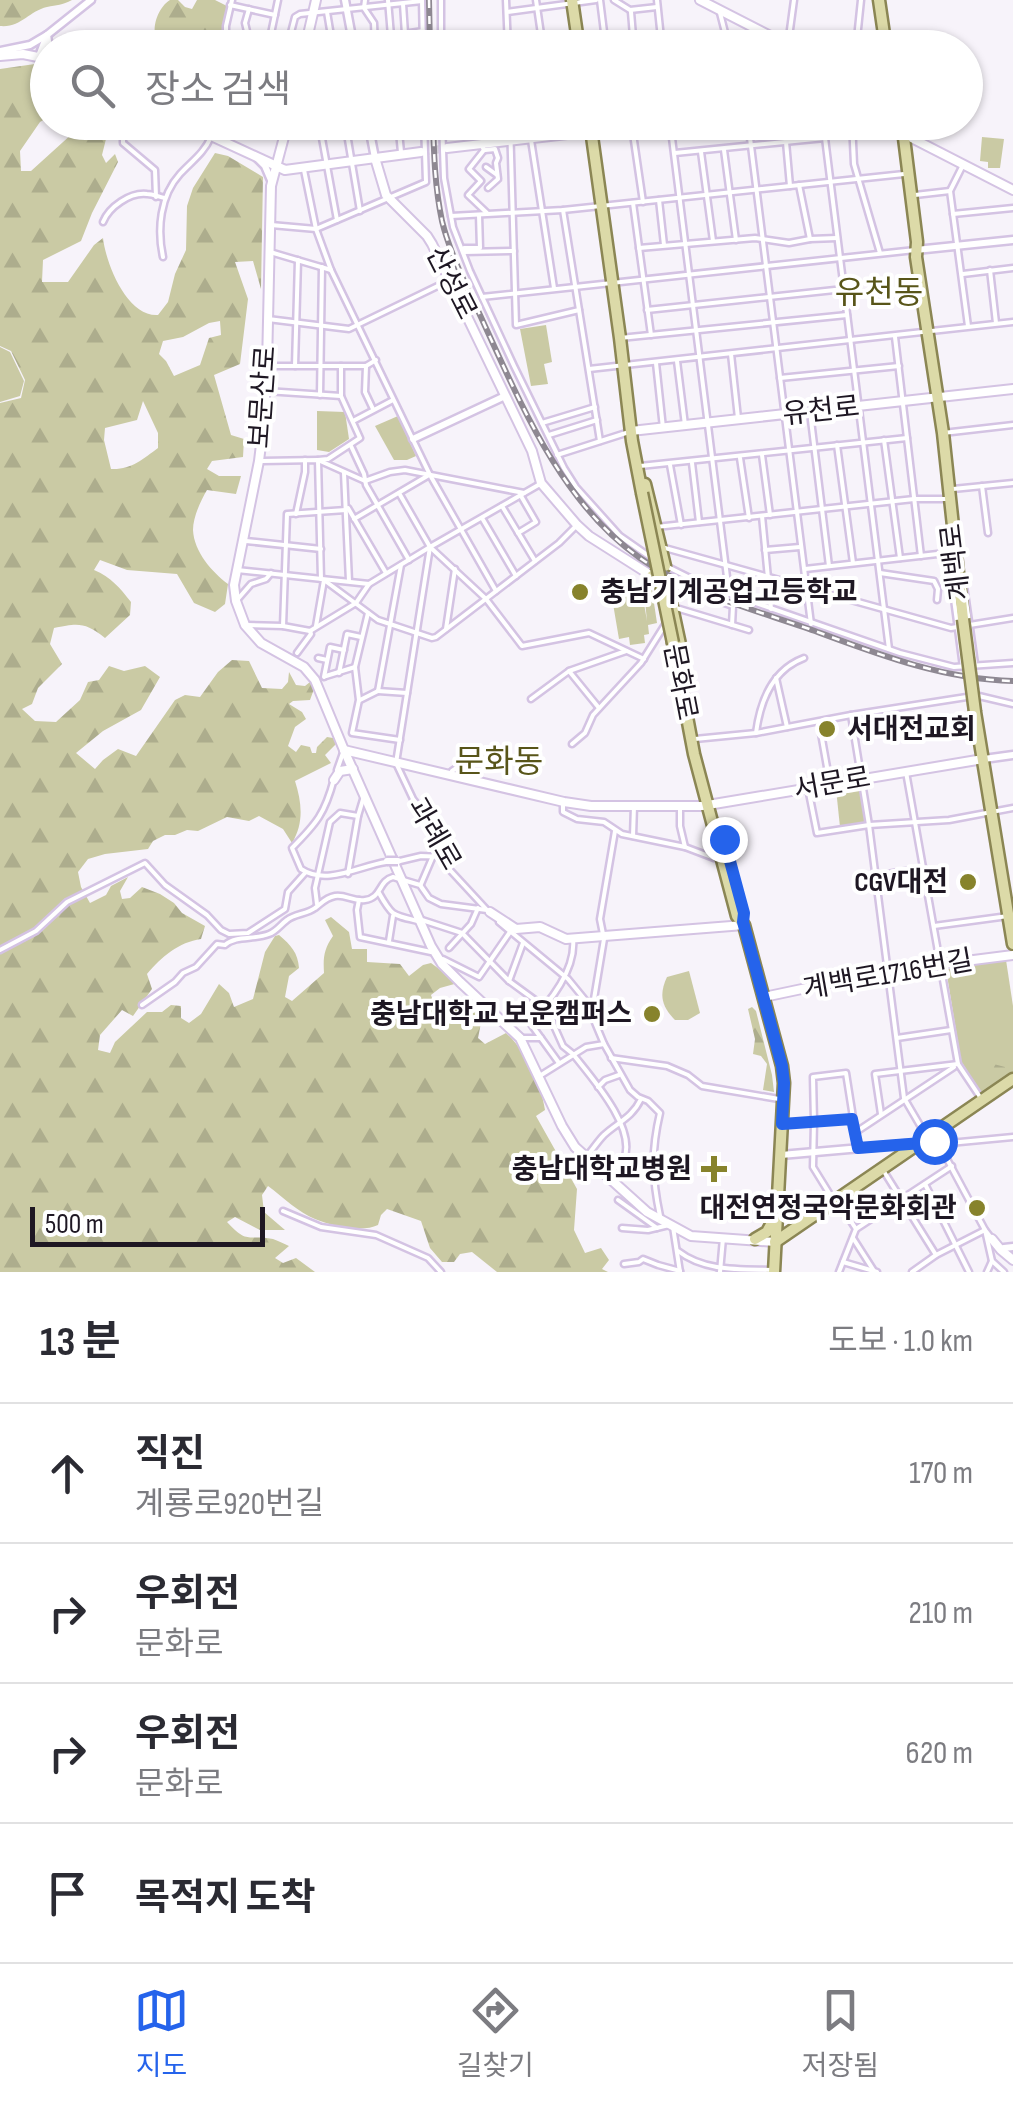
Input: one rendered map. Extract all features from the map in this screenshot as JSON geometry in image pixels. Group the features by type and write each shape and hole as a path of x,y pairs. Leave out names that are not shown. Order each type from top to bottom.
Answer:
{"main road":[{"path":"309,30 316,0"},
{"path":"700,0 758,30"},
{"path":"882,0 886,30"},
{"path":"572,1 576,30"},
{"path":"0,53 30,54"},
{"path":"216,140 285,170 423,151"},
{"name":"보문산로","path":"245,625 234,585 259,461 266,391 272,186 284,140"},
{"path":"443,148 510,140"},
{"name":"문화로","path":"592,140 632,435 694,739 744,913 743,924"},
{"name":"계백로","path":"901,140 911,243 916,250"},
{"path":"921,140 1013,190"},
{"name":"산성로","path":"378,158 378,174 389,199 428,236 536,461 541,483 589,536 652,576"},
{"name":"계백로","path":"906,174 943,433 976,712 991,812 1007,872 1013,944"},
{"name":"유천로","path":"632,435 663,428 1013,389"},
{"path":"640,474 656,527 661,563"},
{"path":"640,474 639,490 661,563"},
{"path":"652,576 662,586 673,607 681,650 671,648 662,586"},
{"path":"245,625 261,643 320,679 352,769 437,955 520,1038 575,1148 665,1225 692,1236 775,1242 930,1142 1013,1079"},
{"name":"서문로","path":"344,750 384,763 396,762 590,806 712,805 983,759"},
{"path":"334,780 340,770 352,769"},
{"name":"문화로","path":"712,805 737,916 743,924 782,1066 784,1100 774,1271"},
{"path":"485,910 516,928 540,927 566,939 743,924"},
{"name":"계백로1716번길","path":"764,997 887,971 1013,955"},
{"path":"756,1239 767,1232 776,1216 788,1226 797,1227"},
{"path":"992,1239 1013,1260"}],"street":[{"path":"53,30 90,0"},
{"path":"272,30 278,0"},
{"path":"365,0 364,8 374,30"},
{"path":"440,0 441,30"},
{"path":"506,0 508,30"},
{"path":"536,0 541,30"},
{"path":"507,12 598,0 603,30"},
{"path":"614,0 630,10 657,3 660,30"},
{"path":"789,30 794,0"},
{"path":"858,30 862,0"},
{"path":"292,30 295,17 327,12 346,4 364,8 422,1 423,30"},
{"path":"226,30 231,2 275,15"},
{"path":"388,3 390,30"},
{"path":"346,4 351,30"},
{"path":"402,4 405,30"},
{"path":"246,30 248,9"},
{"path":"630,10 632,30"},
{"path":"720,10 725,30"},
{"path":"327,12 330,30"},
{"path":"0,53 30,45"},
{"path":"123,140 155,170 156,197"},
{"path":"163,257 160,240 164,198 210,140"},
{"path":"322,140 337,220"},
{"path":"348,140 360,211"},
{"name":"산성로","path":"373,140 378,158"},
{"path":"400,140 401,152"},
{"path":"270,225 316,229 426,182 423,140"},
{"path":"443,140 450,216 482,297 576,487 620,536 704,585 889,650 939,664 969,667 1013,663"},
{"path":"510,140 516,325 579,310"},
{"path":"531,140 554,288"},
{"path":"634,140 644,202"},
{"path":"672,140 729,593"},
{"path":"750,140 810,624"},
{"path":"674,153 806,140"},
{"path":"825,140 889,650"},
{"path":"853,140 854,164 880,253"},
{"path":"786,142 790,186"},
{"path":"256,157 272,155 283,145"},
{"path":"484,145 485,150 492,147 497,151 498,158 496,184 487,190 468,172 484,145"},
{"path":"724,148 736,240"},
{"path":"701,150 713,241"},
{"path":"378,158 423,151"},
{"path":"256,157 271,175 272,186"},
{"path":"468,158 475,162"},
{"path":"963,164 950,191 968,326"},
{"path":"486,167 497,175"},
{"path":"304,168 316,229 331,270 430,475 496,591"},
{"path":"450,216 542,212 906,174"},
{"path":"476,176 470,182 476,187"},
{"path":"481,181 468,195 469,200 489,215"},
{"path":"799,186 810,240"},
{"path":"911,195 950,191"},
{"path":"103,222 107,212 124,200 146,193 164,198"},
{"path":"659,200 664,245"},
{"path":"460,214 466,215 476,203"},
{"path":"633,203 651,335"},
{"path":"953,214 1013,208"},
{"path":"563,210 600,441"},
{"path":"463,249 480,248 479,215"},
{"path":"639,248 762,239 790,244 838,238"},
{"path":"482,297 1013,240"},
{"path":"463,249 514,251"},
{"path":"270,252 331,270"},
{"path":"295,366 298,260"},
{"path":"320,395 322,268"},
{"path":"961,274 1013,268"},
{"path":"990,270 996,323"},
{"path":"268,319 345,330 450,280"},
{"path":"648,310 844,290"},
{"path":"620,338 847,315"},
{"path":"588,368 1013,322"},
{"path":"895,336 922,556"},
{"path":"731,354 738,420"},
{"path":"676,359 685,426"},
{"path":"267,366 366,366 376,360"},
{"path":"656,361 663,428"},
{"path":"259,461 328,458 360,438 341,396 341,366"},
{"path":"366,366 364,392 373,410"},
{"path":"780,378 899,366"},
{"path":"266,391 341,396"},
{"path":"413,439 506,396"},
{"path":"353,420 394,400"},
{"path":"542,423 595,407"},
{"path":"810,412 829,566"},
{"path":"548,435 597,420"},
{"path":"943,433 1013,425"},
{"path":"558,455 632,435"},
{"path":"640,474 669,463 907,438"},
{"path":"884,440 900,558"},
{"path":"351,446 377,505 409,560"},
{"path":"837,446 854,564"},
{"path":"762,454 770,515"},
{"path":"739,456 749,518"},
{"path":"296,514 305,460"},
{"path":"318,460 365,480 396,470 522,494"},
{"path":"316,626 322,580 318,460"},
{"path":"692,461 698,522"},
{"path":"669,463 681,524"},
{"path":"344,473 349,581"},
{"path":"354,519 430,475"},
{"path":"245,625 310,630 356,603 369,584 386,573 541,483"},
{"path":"656,527 871,505 1013,483"},
{"path":"982,486 988,534"},
{"path":"398,492 430,547 486,599 522,646 589,633 644,658"},
{"path":"518,533 536,522 522,494"},
{"path":"502,506 535,561"},
{"path":"283,626 287,514 346,507"},
{"path":"346,507 386,573"},
{"path":"762,516 771,609"},
{"path":"482,518 516,576"},
{"path":"322,580 390,626 432,638 560,543 578,525"},
{"path":"243,540 321,549"},
{"path":"396,762 430,547"},
{"path":"660,547 951,628 1013,618"},
{"path":"766,550 801,547"},
{"path":"804,569 955,554"},
{"path":"378,691 402,565"},
{"path":"445,630 455,569"},
{"path":"236,570 369,584"},
{"path":"236,601 251,584 272,573"},
{"path":"880,574 934,582 938,600"},
{"path":"662,586 674,585 732,606 732,625"},
{"path":"673,607 749,630"},
{"path":"368,613 355,668 358,700 352,733 400,740"},
{"path":"572,744 586,733 593,715 644,658 666,623"},
{"path":"964,623 969,667"},
{"path":"964,623 969,667"},
{"path":"297,653 310,630"},
{"path":"339,672 347,634 361,637"},
{"path":"320,679 330,647 344,650"},
{"path":"532,699 569,671 626,650"},
{"path":"318,658 328,660"},
{"path":"756,732 762,702 776,678 804,658"},
{"path":"320,679 355,668"},
{"path":"569,671 599,708"},
{"path":"776,678 787,728"},
{"path":"358,700 378,691 407,693"},
{"path":"694,739 787,728 973,696 1013,704"},
{"path":"851,715 904,1098 930,1142 952,1166 985,1230 1010,1249"},
{"path":"820,722 830,784"},
{"path":"344,750 326,809 292,848 301,869 318,875 348,874 373,864 445,856"},
{"path":"983,759 1013,755"},
{"path":"450,775 474,756"},
{"name":"과례로","path":"396,762 413,799 429,819 450,870 485,910 564,976 588,1006 630,1090 660,1113 652,1151 655,1197 665,1225"},
{"path":"906,772 958,1064 982,1100"},
{"path":"808,788 817,833 868,825 917,824 1013,808"},
{"path":"348,874 364,795"},
{"path":"564,802 563,812 604,822 615,831 714,858 722,856"},
{"path":"634,806 634,836"},
{"path":"680,807 685,847"},
{"path":"318,906 314,893 330,822 340,814 358,816"},
{"path":"588,1006 594,999 604,939 600,919 615,831"},
{"path":"420,885 433,856"},
{"path":"0,950 36,931 68,902 146,862 165,885 207,915 220,930 240,935 285,909 288,892 306,873"},
{"path":"875,876 924,868"},
{"path":"142,1005 196,966 217,944 269,934 288,919 338,895 370,900 385,879 392,877 420,885 429,898 441,904 485,910"},
{"path":"379,892 393,916 418,919 462,933 508,980 546,1008 563,1046 622,1123 624,1158 605,1174"},
{"path":"359,900 358,936 437,955 480,977 510,932"},
{"path":"448,948 485,910"},
{"path":"389,942 393,916"},
{"path":"934,926 1010,917"},
{"path":"559,1063 528,1020 546,1008 564,976 572,959 573,938"},
{"path":"508,980 524,941"},
{"path":"897,1038 952,1030"},
{"path":"520,1038 541,1038"},
{"path":"538,1077 586,1047 604,1044"},
{"path":"611,1058 668,1066 702,1086 784,1100"},
{"path":"881,1114 875,1074 958,1064"},
{"path":"856,1132 958,1064"},
{"path":"856,1229 812,1168 812,1078 846,1073 858,1148"},
{"path":"598,1087 621,1074"},
{"path":"586,1158 642,1099"},
{"path":"782,1124 852,1119"},
{"path":"780,1155 1013,1137"},
{"path":"839,1272 856,1229 952,1166"},
{"path":"883,1170 936,1255"},
{"path":"925,1184 969,1272"},
{"path":"618,1200 665,1225 678,1251 680,1272 643,1258 624,1264"},
{"path":"283,1211 321,1227 376,1236 428,1258 441,1272"},
{"path":"622,1228 665,1225"},
{"path":"912,1272 985,1230"},
{"path":"985,1230 992,1261 988,1272"},
{"path":"720,1270 723,1238"},
{"path":"853,1238 876,1272"},
{"path":"678,1251 690,1260 720,1270 774,1271"},
{"path":"842,1261 876,1272"},
{"path":"992,1261 1004,1272"}],"green space":[{"path":"0,0 72,0 0,26"},
{"path":"178,0 192,9 197,0 215,0 227,6 226,30 155,30 166,3"},
{"path":"30,65 30,136 20,151 21,171 31,171 65,140 106,140 102,155 106,163 115,154 118,162 81,241 43,260 42,282 68,282 103,238 120,287 137,307 158,315 168,302 186,250 187,206 193,188 215,153 228,156 263,177 261,289 253,261 235,262 248,299 240,364 214,375 231,435 244,439 243,457 212,461 207,469 219,476 241,476 236,494 207,490 193,525 200,554 228,584 225,604 215,612 194,603 177,574 127,570 100,560 94,570 131,602 130,615 105,638 81,625 54,628 50,644 62,664 38,688 32,704 22,709 35,721 56,722 80,700 88,682 99,680 109,666 124,671 145,666 160,677 141,710 103,731 76,753 95,769 118,749 136,756 175,700 185,695 200,697 232,660 249,661 262,688 282,689 289,672 296,685 310,682 314,689 310,700 289,704 306,719 295,727 288,746 296,752 301,745 310,747 316,753 327,737 336,744 325,755 331,763 295,781 301,813 292,843 283,829 259,816 249,821 227,817 198,831 165,835 148,849 88,859 78,872 90,903 128,877 120,891 122,899 130,898 142,887 160,894 205,926 201,939 171,951 147,974 152,989 133,1016 122,1010 100,1035 98,1050 110,1053 115,1042 147,1012 181,1006 181,1018 189,1023 201,1014 219,984 229,993 234,1007 253,999 265,952 279,935 293,950 299,968 289,976 285,997 292,1001 324,973 325,953 333,936 325,920 331,917 349,932 352,949 367,949 367,962 400,964 409,976 431,963 458,983 431,995 436,1010 471,999 490,1012 481,1023 478,1038 485,1044 506,1033 520,1049 532,1068 543,1100 545,1110 536,1116 577,1189 574,1230 585,1253 601,1248 609,1260 602,1269 608,1272 497,1272 472,1252 460,1254 454,1262 442,1262 430,1248 421,1221 387,1209 378,1225 338,1226 309,1216 268,1186 262,1195 264,1212 285,1230 260,1230 235,1217 227,1222 244,1236 273,1239 289,1246 275,1258 283,1263 296,1258 315,1272 0,1272 0,403 21,398 25,380 11,351 0,346 0,69","holes":["220,321 221,335 209,338 200,365 174,376 159,354 163,341 183,337 209,323","143,401 158,433 158,448 131,466 111,469 105,428 137,420"]},
{"path":"983,137 1004,139 1000,168 988,168 988,162 980,161"},
{"path":"546,325 552,362 544,364 548,384 531,386 520,329"},
{"path":"0,347 10,352 24,381 20,396 0,402"},
{"path":"317,411 345,412 349,439 329,452 317,450"},
{"path":"398,416 416,456 407,460 394,460 375,426"},
{"path":"641,586 647,621 644,591 652,590 657,623 648,625 645,643 630,645 629,637 619,639 611,592"},
{"path":"859,785 866,823 840,827 836,789"},
{"path":"1006,960 1013,1006 1013,1072 982,1095 961,1061 946,969"},
{"path":"689,971 700,1013 688,1020 675,1020 664,1005 664,983 667,977"},
{"path":"748,1009 756,1011 774,1092 763,1090 767,1064 761,1056 753,1054 755,1039"},
{"path":"978,1055 986,1062 1005,1067 1004,1074 987,1083 978,1068 972,1069 968,1058"}],"tunnel":[{"path":"421,152 447,148"}],"railway":[{"path":"429,0 430,30"},
{"path":"434,140 440,209 461,275 548,453 567,483 613,536 660,571 724,600 912,664 962,676 1013,681"}],"place":[{"name":"충남기계공업고등학교","path":"580,592"},
{"name":"서대전교회","path":"827,729"},
{"name":"CGV대전","path":"968,882"},
{"name":"충남대학교 보운캠퍼스","path":"652,1014"},
{"name":"충남대학교병원","path":"714,1169"},
{"name":"대전연정국악문화회관","path":"977,1208"}],"district":[{"name":"유천동","path":"879,293"},
{"name":"문화동","path":"499,762"}],"route":[{"path":"724,839 782,1066 782,1124 852,1119 858,1148 934,1141"}]}
